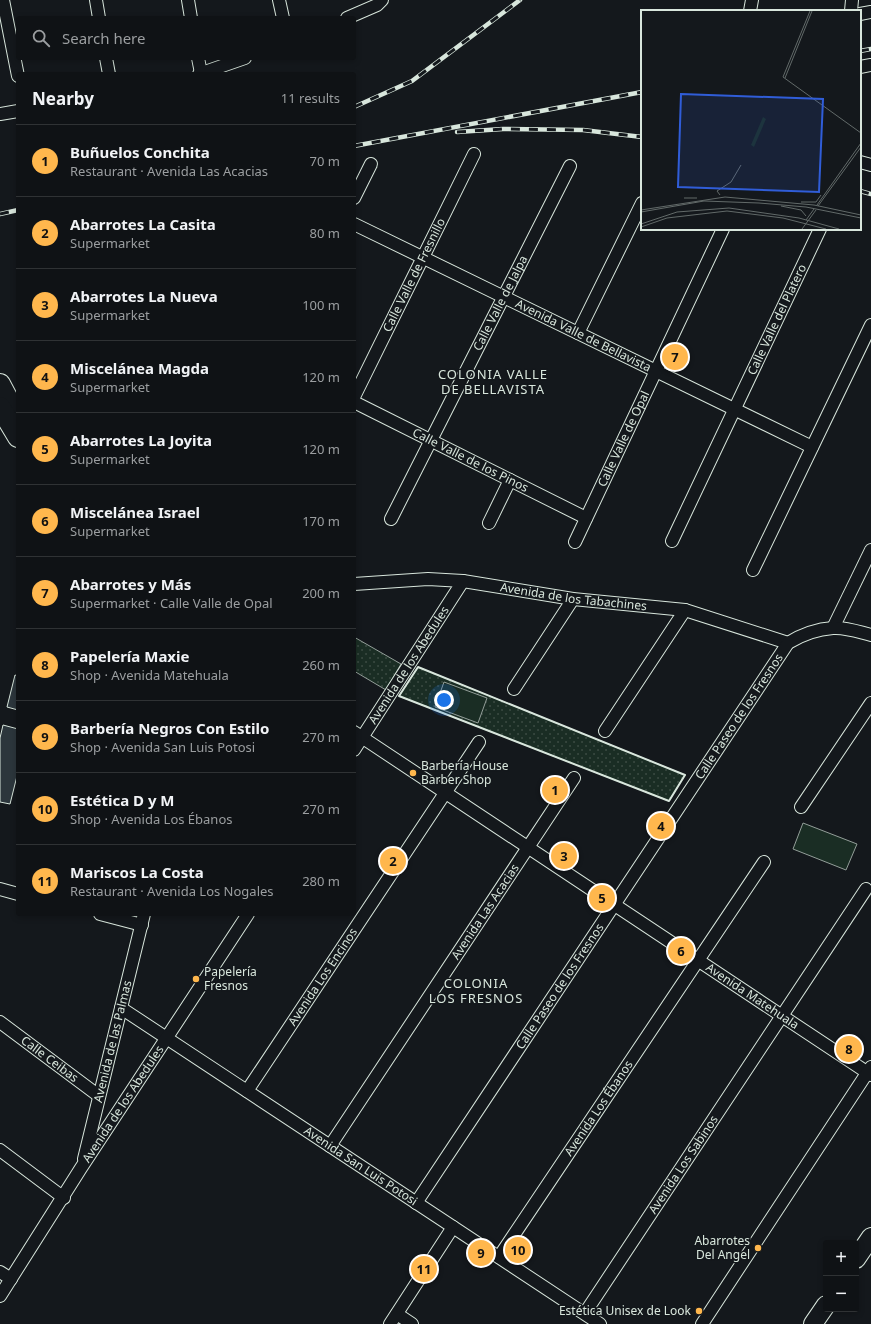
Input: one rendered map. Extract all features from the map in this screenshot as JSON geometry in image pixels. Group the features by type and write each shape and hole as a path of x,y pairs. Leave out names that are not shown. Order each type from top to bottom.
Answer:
{"main road":[{"path":"0,384 16,414"},
{"path":"0,407 16,434"}],"street":[{"path":"3,0 4,30 17,72"},
{"path":"96,0 99,16"},
{"path":"188,0 191,16"},
{"path":"279,0 283,16"},
{"path":"750,10 752,0"},
{"path":"851,10 852,0"},
{"path":"351,16 378,2"},
{"path":"861,14 871,12"},
{"path":"106,60 109,72"},
{"path":"198,60 200,72"},
{"path":"206,72 239,60"},
{"path":"861,68 871,65"},
{"path":"0,114 16,111"},
{"name":"Calle Valle de Fresnillo","path":"356,393 474,154"},
{"path":"861,162 871,165"},
{"path":"356,194 371,164"},
{"name":"Calle Valle de Jalpa","path":"391,519 570,166"},
{"path":"578,333 641,205"},
{"name":"Avenida Valle de Bellavista","path":"356,225 812,447"},
{"name":"Calle Valle de Opal","path":"575,542 723,230"},
{"name":"Calle Valle del Platero","path":"672,541 820,230"},
{"path":"753,570 871,325"},
{"name":"Calle Valle de los Pinos","path":"356,403 586,518"},
{"path":"489,523 510,480"},
{"path":"833,628 871,550"},
{"name":"Avenida de los Tabachines","path":"356,584 428,579 463,581 573,600 685,610 788,643"},
{"name":"Avenida de los Abedules","path":"358,735 463,581"},
{"path":"514,688 573,600"},
{"path":"605,731 685,610"},
{"name":"Calle Paseo de los Fresnos","path":"416,1203 788,643 794,639 814,632 833,628 871,635"},
{"path":"801,807 871,703"},
{"name":"Avenida Matehuala","path":"358,735 782,1016 870,1071"},
{"name":"Avenida Los Encinos","path":"247,1091 479,742"},
{"name":"Avenida Las Acacias","path":"330,1146 574,778"},
{"name":"Avenida Los Ébanos","path":"499,1257 764,862"},
{"path":"0,889 16,893"},
{"name":"Avenida Los Sabinos","path":"584,1314 866,890"},
{"path":"117,916 143,919"},
{"name":"Avenida de los Abedules","path":"0,1296 64,1198 81,1168 247,916"},
{"name":"Avenida de las Palmas","path":"81,1168 143,919"},
{"name":"Avenida San Luis Potosi","path":"121,1008 600,1324"},
{"name":"Calle Ceibas","path":"0,1022 99,1096"},
{"path":"702,1324 870,1071"},
{"path":"0,1150 64,1198"},
{"path":"412,1324 394,1319 453,1227"},
{"path":"859,1255 871,1237"},
{"path":"0,1272 11,1279"},
{"path":"813,1324 823,1309"}],"green space":[{"path":"356,638 401,664 386,690 356,672"},
{"path":"418,667 685,775 669,801 399,696"},
{"path":"444,682 487,698 478,723 435,707"},
{"path":"803,823 857,844 846,870 793,849"}],"building":[{"path":"15,675 16,709 7,707"},
{"path":"3,725 16,728 16,780 10,804 0,802 0,738"}],"railway":[{"path":"356,106 412,81 520,0"},
{"path":"861,51 871,49"},
{"path":"356,146 641,92"},
{"path":"457,132 503,129 583,130 641,137"},
{"path":"861,191 871,194"},
{"path":"0,214 16,210"}],"wall":[{"path":"418,667 685,775 669,801 399,696 418,667"}],"place":[{"name":"Abarrotes y Más","path":"675,357"},
{"name":"Barbería House Barber Shop","path":"413,773"},
{"name":"Buñuelos Conchita","path":"555,790"},
{"name":"Miscelánea Magda","path":"661,826"},
{"name":"Abarrotes La Nueva","path":"564,856"},
{"name":"Abarrotes La Casita","path":"393,861"},
{"name":"Abarrotes La Joyita","path":"602,898"},
{"name":"Miscelánea Israel","path":"681,951"},
{"name":"Papelería Fresnos","path":"196,979"},
{"name":"Papelería Maxie","path":"849,1049"},
{"name":"Abarrotes Del Angel","path":"758,1248"},
{"name":"Estética D y M","path":"518,1250"},
{"name":"Barbería Negros Con Estilo","path":"481,1253"},
{"name":"Mariscos La Costa","path":"424,1269"},
{"name":"Estética Unisex de Look","path":"699,1311"}],"district":[{"name":"COLONIA VALLE DE BELLAVISTA","path":"493,382"},
{"name":"COLONIA LOS FRESNOS","path":"476,990"}]}
